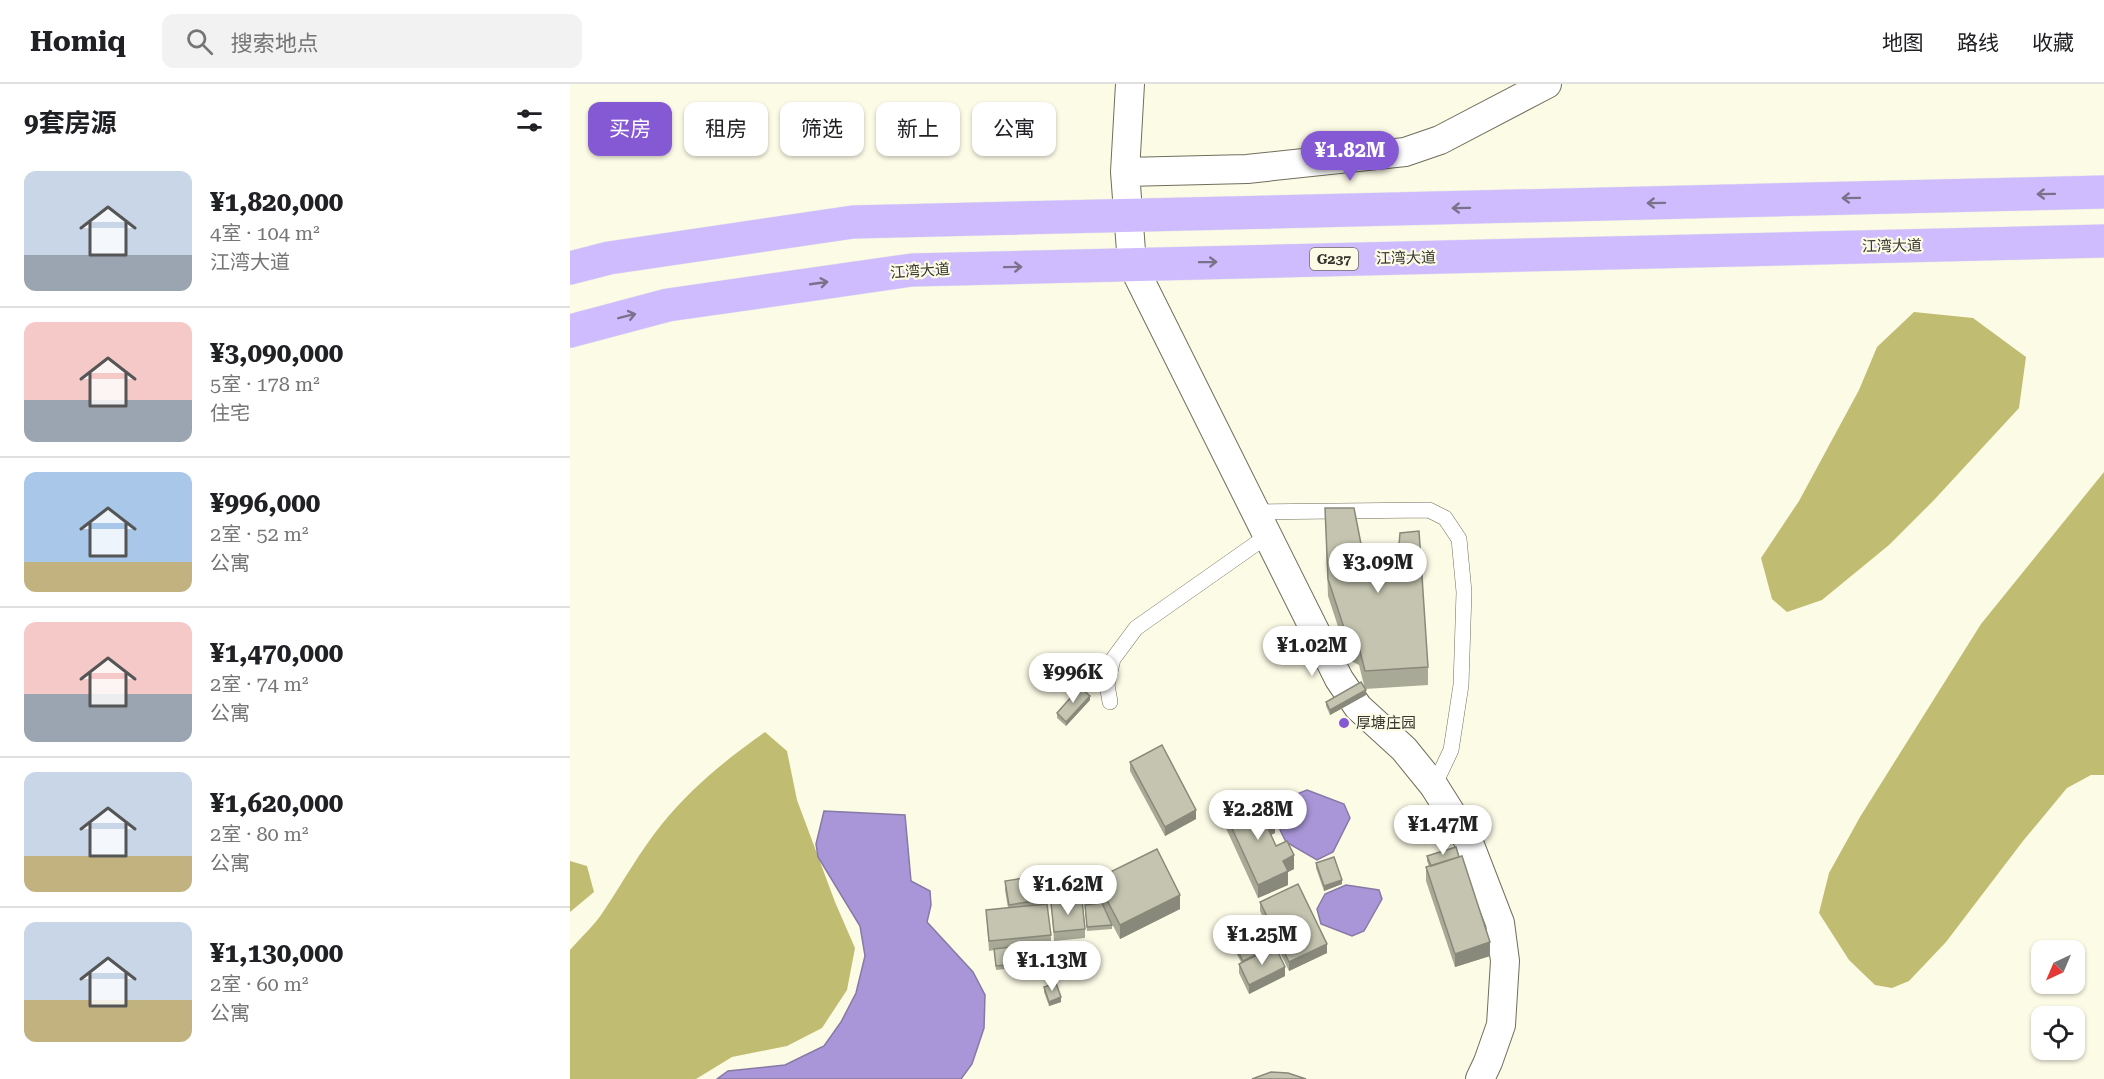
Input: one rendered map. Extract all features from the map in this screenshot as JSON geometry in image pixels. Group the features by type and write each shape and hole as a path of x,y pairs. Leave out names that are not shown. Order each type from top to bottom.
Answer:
{"highway":[{"path":"570,268 609,258 852,222 2104,192"},
{"name":"江湾大道","path":"570,331 668,305 912,270 2104,241"}],"street":[{"path":"1130,84 1125,172 1132,264 1339,679 1358,707 1404,749 1434,786 1468,840 1500,922 1504,961 1502,1025 1480,1079"},
{"path":"1125,172 1247,169 1405,152 1440,141 1547,84"}],"lane":[{"path":"1110,702 1107,685 1113,660 1136,628 1262,524 1429,510 1445,518 1459,539 1464,592 1461,685 1451,750 1434,786"}],"shaded area":[{"path":"1914,312 1973,318 2026,357 2019,408 1889,545 1822,600 1787,612 1772,599 1761,558 1799,501 1859,390 1877,347"},
{"path":"2104,472 2104,775 2091,775 2067,788 2023,841 1946,942 1909,981 1892,988 1875,985 1849,960 1819,913 1829,873 1860,817 1981,624"},
{"path":"765,732 787,751 797,800 835,902 855,948 847,990 822,1028 787,1046 732,1057 696,1079 570,1079 570,950 600,917 646,845 673,811 710,774"},
{"path":"1307,790 1344,804 1350,818 1333,852 1317,860 1286,842 1280,830 1289,797"},
{"path":"824,811 905,815 911,881 930,891 931,905 927,922 973,972 985,995 984,1028 972,1064 961,1079 717,1079 728,1071 785,1065 824,1046 841,1022 856,993 865,956 860,926 818,857 816,844"},
{"path":"570,861 587,866 594,892 570,912"},
{"path":"1346,885 1379,890 1382,899 1364,931 1352,936 1321,924 1317,909 1325,894"}],"building":[{"path":"1325,508 1354,508 1361,544 1399,545 1400,533 1419,531 1428,667 1365,671 1359,647 1349,643 1328,579"},
{"path":"1361,682 1366,690 1330,710 1326,702"},
{"path":"1080,687 1090,696 1066,722 1057,713"},
{"path":"1162,745 1196,810 1165,827 1130,762"},
{"path":"1251,799 1256,809 1268,803 1275,819 1266,824 1276,846 1287,841 1294,855 1283,861 1288,871 1258,885 1224,811"},
{"path":"1456,847 1459,857 1431,866 1427,856"},
{"path":"1157,849 1180,895 1120,925 1096,879"},
{"path":"1462,856 1490,942 1455,954 1426,867"},
{"path":"1334,857 1342,880 1324,886 1316,863"},
{"path":"1036,876 1040,900 1009,905 1005,881"},
{"path":"1298,884 1327,944 1289,962 1260,902"},
{"path":"1082,900 1085,929 1054,932 1051,903"},
{"path":"1102,903 1112,925 1087,927 1085,905"},
{"path":"1047,904 1051,935 989,941 986,910"},
{"path":"1255,930 1266,950 1243,961 1233,942"},
{"path":"1020,946 1022,963 996,966 994,949"},
{"path":"1275,946 1285,967 1249,985 1239,964"},
{"path":"1056,983 1061,997 1049,1002 1044,987"},
{"path":"1271,1072 1288,1073 1306,1079 1252,1079"}],"place":[{"name":"厚塘庄园","path":"1344,723"}]}
